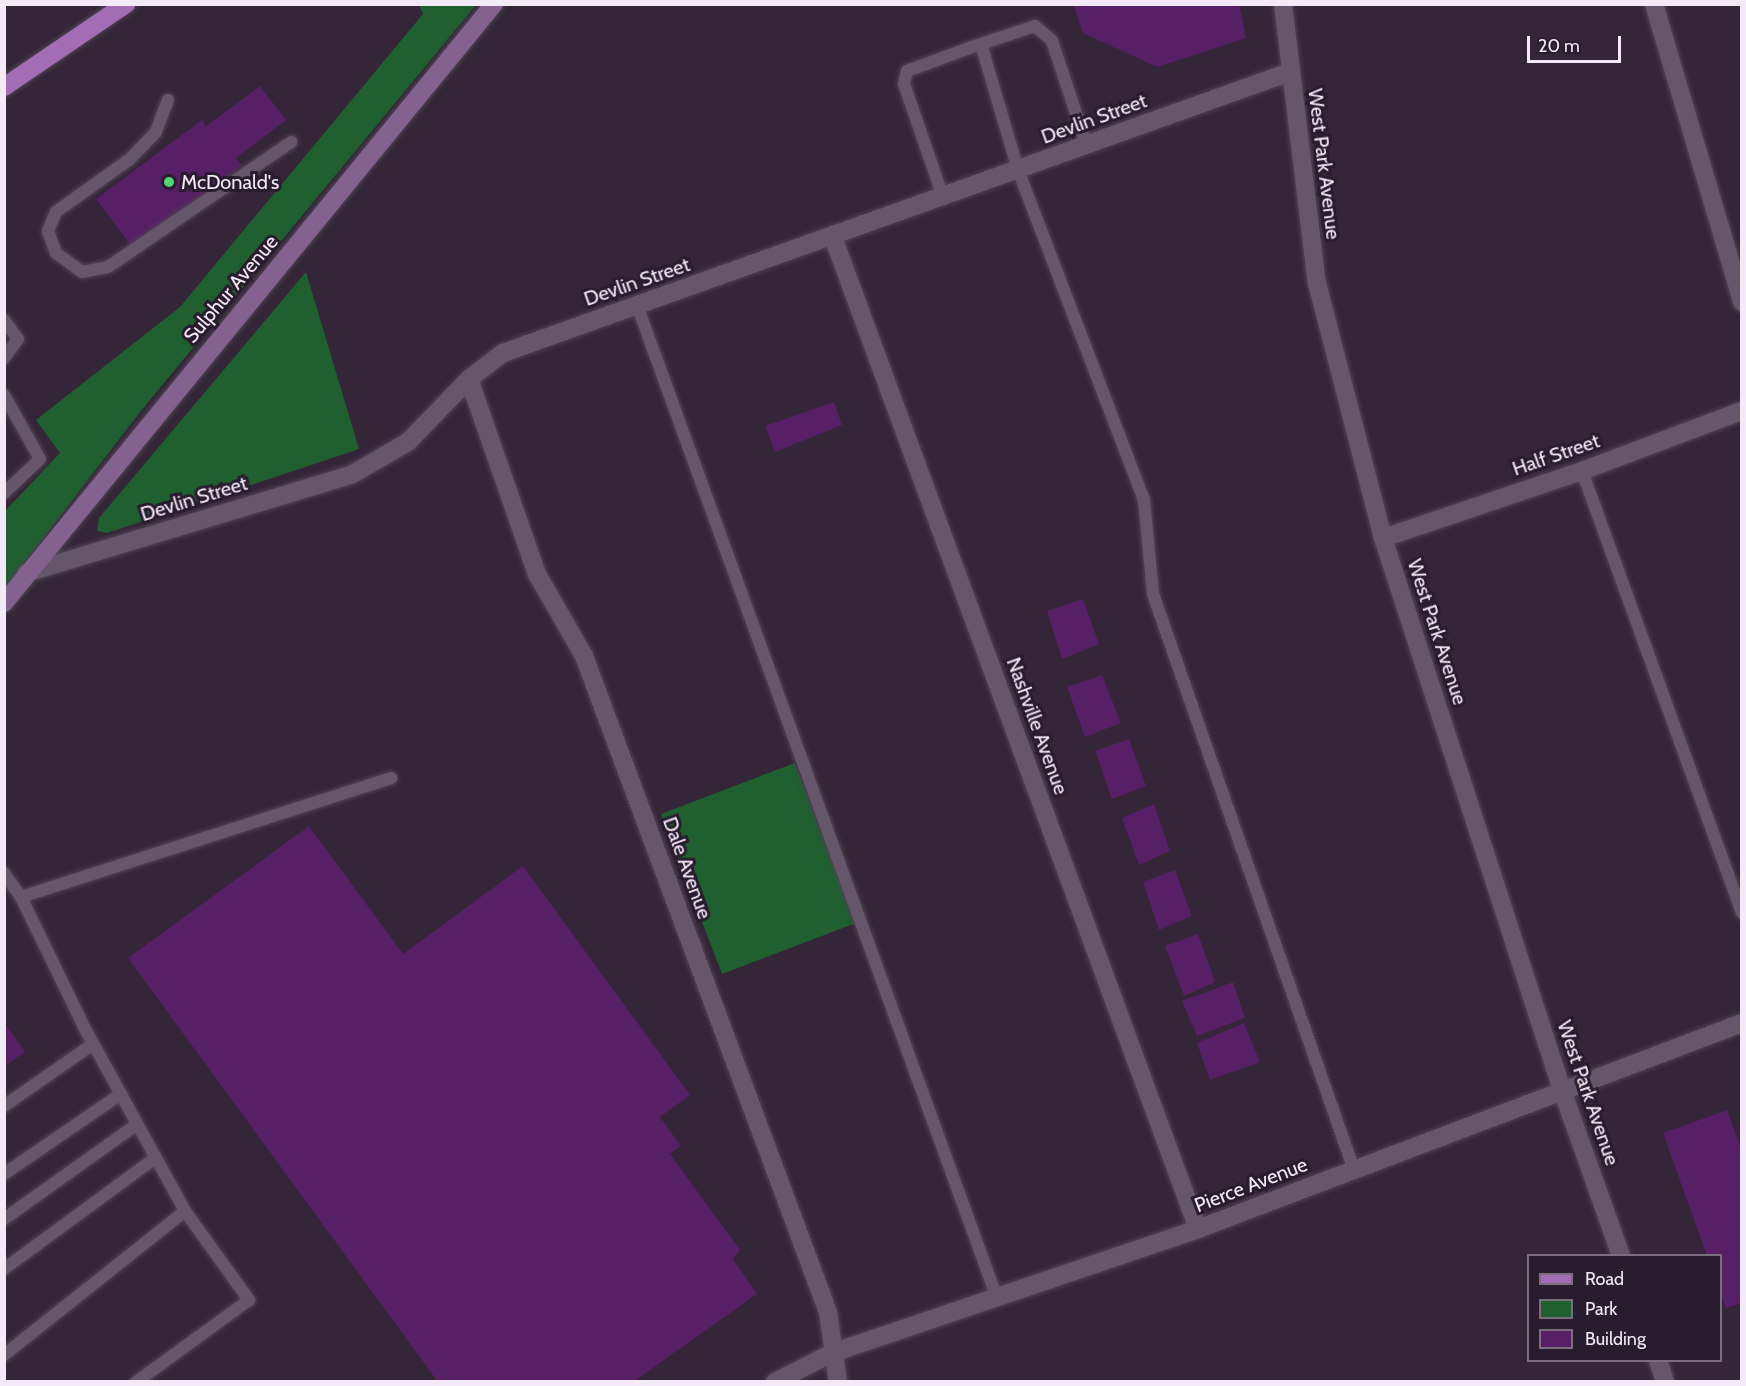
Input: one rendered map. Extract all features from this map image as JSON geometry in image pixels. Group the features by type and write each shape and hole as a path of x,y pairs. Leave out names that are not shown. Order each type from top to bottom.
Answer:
{"main road":[{"path":"4,87 126,4"}],"street":[{"name":"Sulphur Avenue","path":"4,603 26,573 494,4"},
{"name":"West Park Avenue","path":"1283,4 1317,283 1383,538 1562,1090 1620,1254"},
{"path":"1654,4 1742,302"},
{"name":"Devlin Street","path":"26,573 351,475 382,460 408,442 469,379 503,353 1290,72"},
{"name":"Nashville Avenue","path":"833,237 1198,1229"},
{"name":"Dale Avenue","path":"469,379 537,574 584,656 828,1312 832,1353 838,1382"},
{"name":"Half Street","path":"1383,538 1581,471 1742,411"},
{"name":"Pierce Avenue","path":"775,1382 832,1353 996,1295 1198,1229 1742,1023"},
{"path":"1659,1362 1665,1382"}],"lane":[{"path":"943,197 904,84 907,71 981,44 1035,26 1052,41 1087,146"},
{"path":"981,44 1018,170 1144,500 1153,594 1354,1170"},
{"path":"168,100 156,132 130,159 56,213 48,231 56,253 82,272 108,267 291,142"},
{"path":"637,305 996,1295"},
{"path":"4,320 18,339 4,358"},
{"path":"4,395 40,459 4,493"},
{"path":"1581,471 1742,913"},
{"path":"21,897 391,778"},
{"path":"4,873 21,897 93,1044 184,1211 249,1300 136,1382"},
{"path":"4,1106 93,1044"},
{"path":"4,1174 121,1094"},
{"path":"4,1220 137,1124"},
{"path":"4,1269 155,1158"},
{"path":"4,1355 184,1211"}],"green space":[{"path":"419,5 476,5 140,412 5,588 5,511 60,453 36,420 180,307 423,14"},
{"path":"306,272 359,449 107,533 97,531 99,518"},
{"path":"795,763 856,923 722,974 661,814"}],"building":[{"path":"1073,4 1239,4 1246,38 1157,67 1083,33"},
{"name":"McDonald's","path":"260,86 286,120 236,158 242,165 132,247 96,199 202,120 206,126"},
{"path":"834,402 842,425 775,452 765,426"},
{"path":"1083,599 1099,644 1062,659 1047,611"},
{"path":"1102,675 1121,723 1085,737 1067,687"},
{"path":"1129,739 1146,786 1112,799 1095,751"},
{"path":"1154,804 1170,851 1139,865 1122,818"},
{"path":"309,826 403,954 523,866 690,1095 660,1117 681,1146 670,1154 740,1250 733,1259 757,1294 633,1382 438,1382 128,958"},
{"path":"1175,870 1192,916 1159,930 1143,882"},
{"path":"1198,934 1215,982 1184,996 1165,946"},
{"path":"1233,982 1245,1018 1197,1036 1182,1001"},
{"path":"5,1023 25,1052 5,1066"},
{"path":"1244,1023 1260,1062 1210,1080 1197,1043"},
{"path":"1727,1110 1742,1151 1742,1303 1726,1308 1722,1298 1722,1254 1706,1254 1663,1133"}],"place":[{"name":"McDonald's","path":"169,182"}]}
